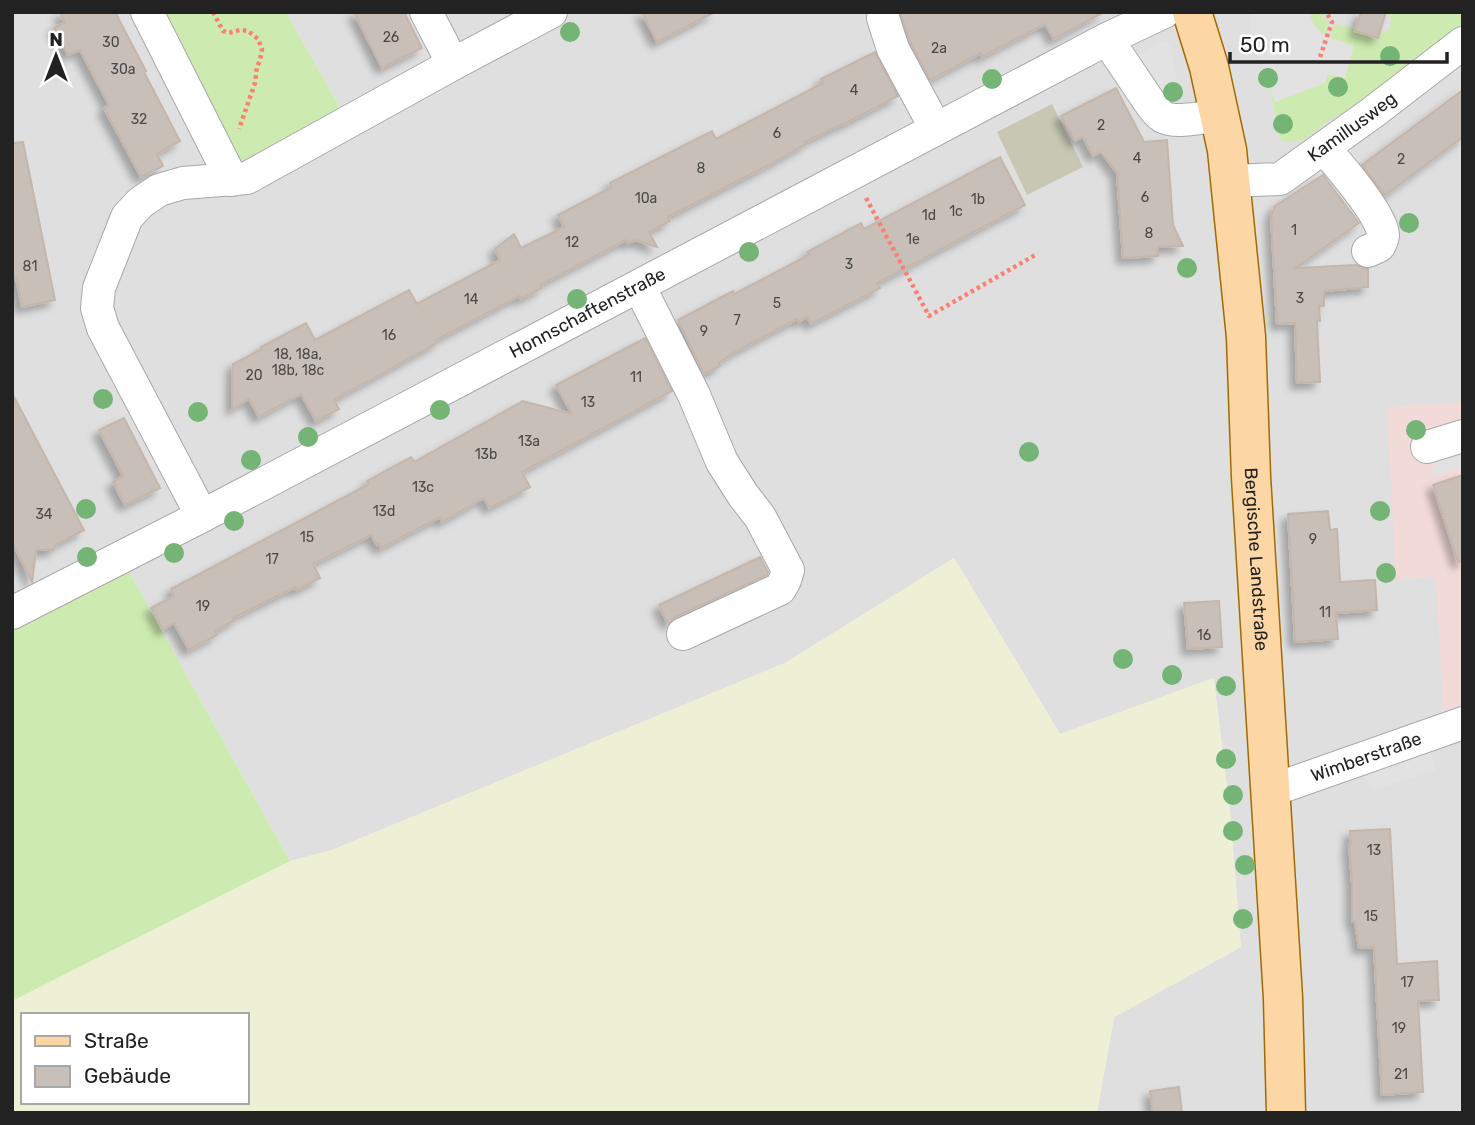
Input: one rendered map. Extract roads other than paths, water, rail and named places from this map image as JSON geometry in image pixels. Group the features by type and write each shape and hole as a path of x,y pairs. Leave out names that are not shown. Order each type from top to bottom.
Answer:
{"main road":[{"name":"Bergische Landstraße","path":"1192,12 1209,67 1227,150 1246,337 1251,477 1283,998 1286,1113"}],"street":[{"path":"147,12 229,173"},
{"path":"426,12 453,64"},
{"path":"202,516 103,328 97,308 97,297 105,268 127,217 140,203 159,190 229,173 247,178 551,12"},
{"name":"Honnschaftenstraße","path":"12,613 202,516 1107,39 1164,12"},
{"path":"883,18 893,49 936,129"},
{"path":"1107,39 1155,110 1164,117 1179,120 1220,115"},
{"name":"Kamillusweg","path":"1231,181 1280,179 1373,113 1463,43"},
{"path":"1324,148 1351,180 1378,221 1383,234 1379,246 1368,251"},
{"path":"639,286 694,395 722,462 760,517 788,570 780,589 683,635"},
{"path":"1427,447 1463,436"},
{"name":"Wimberstraße","path":"1270,791 1463,723"}]}
